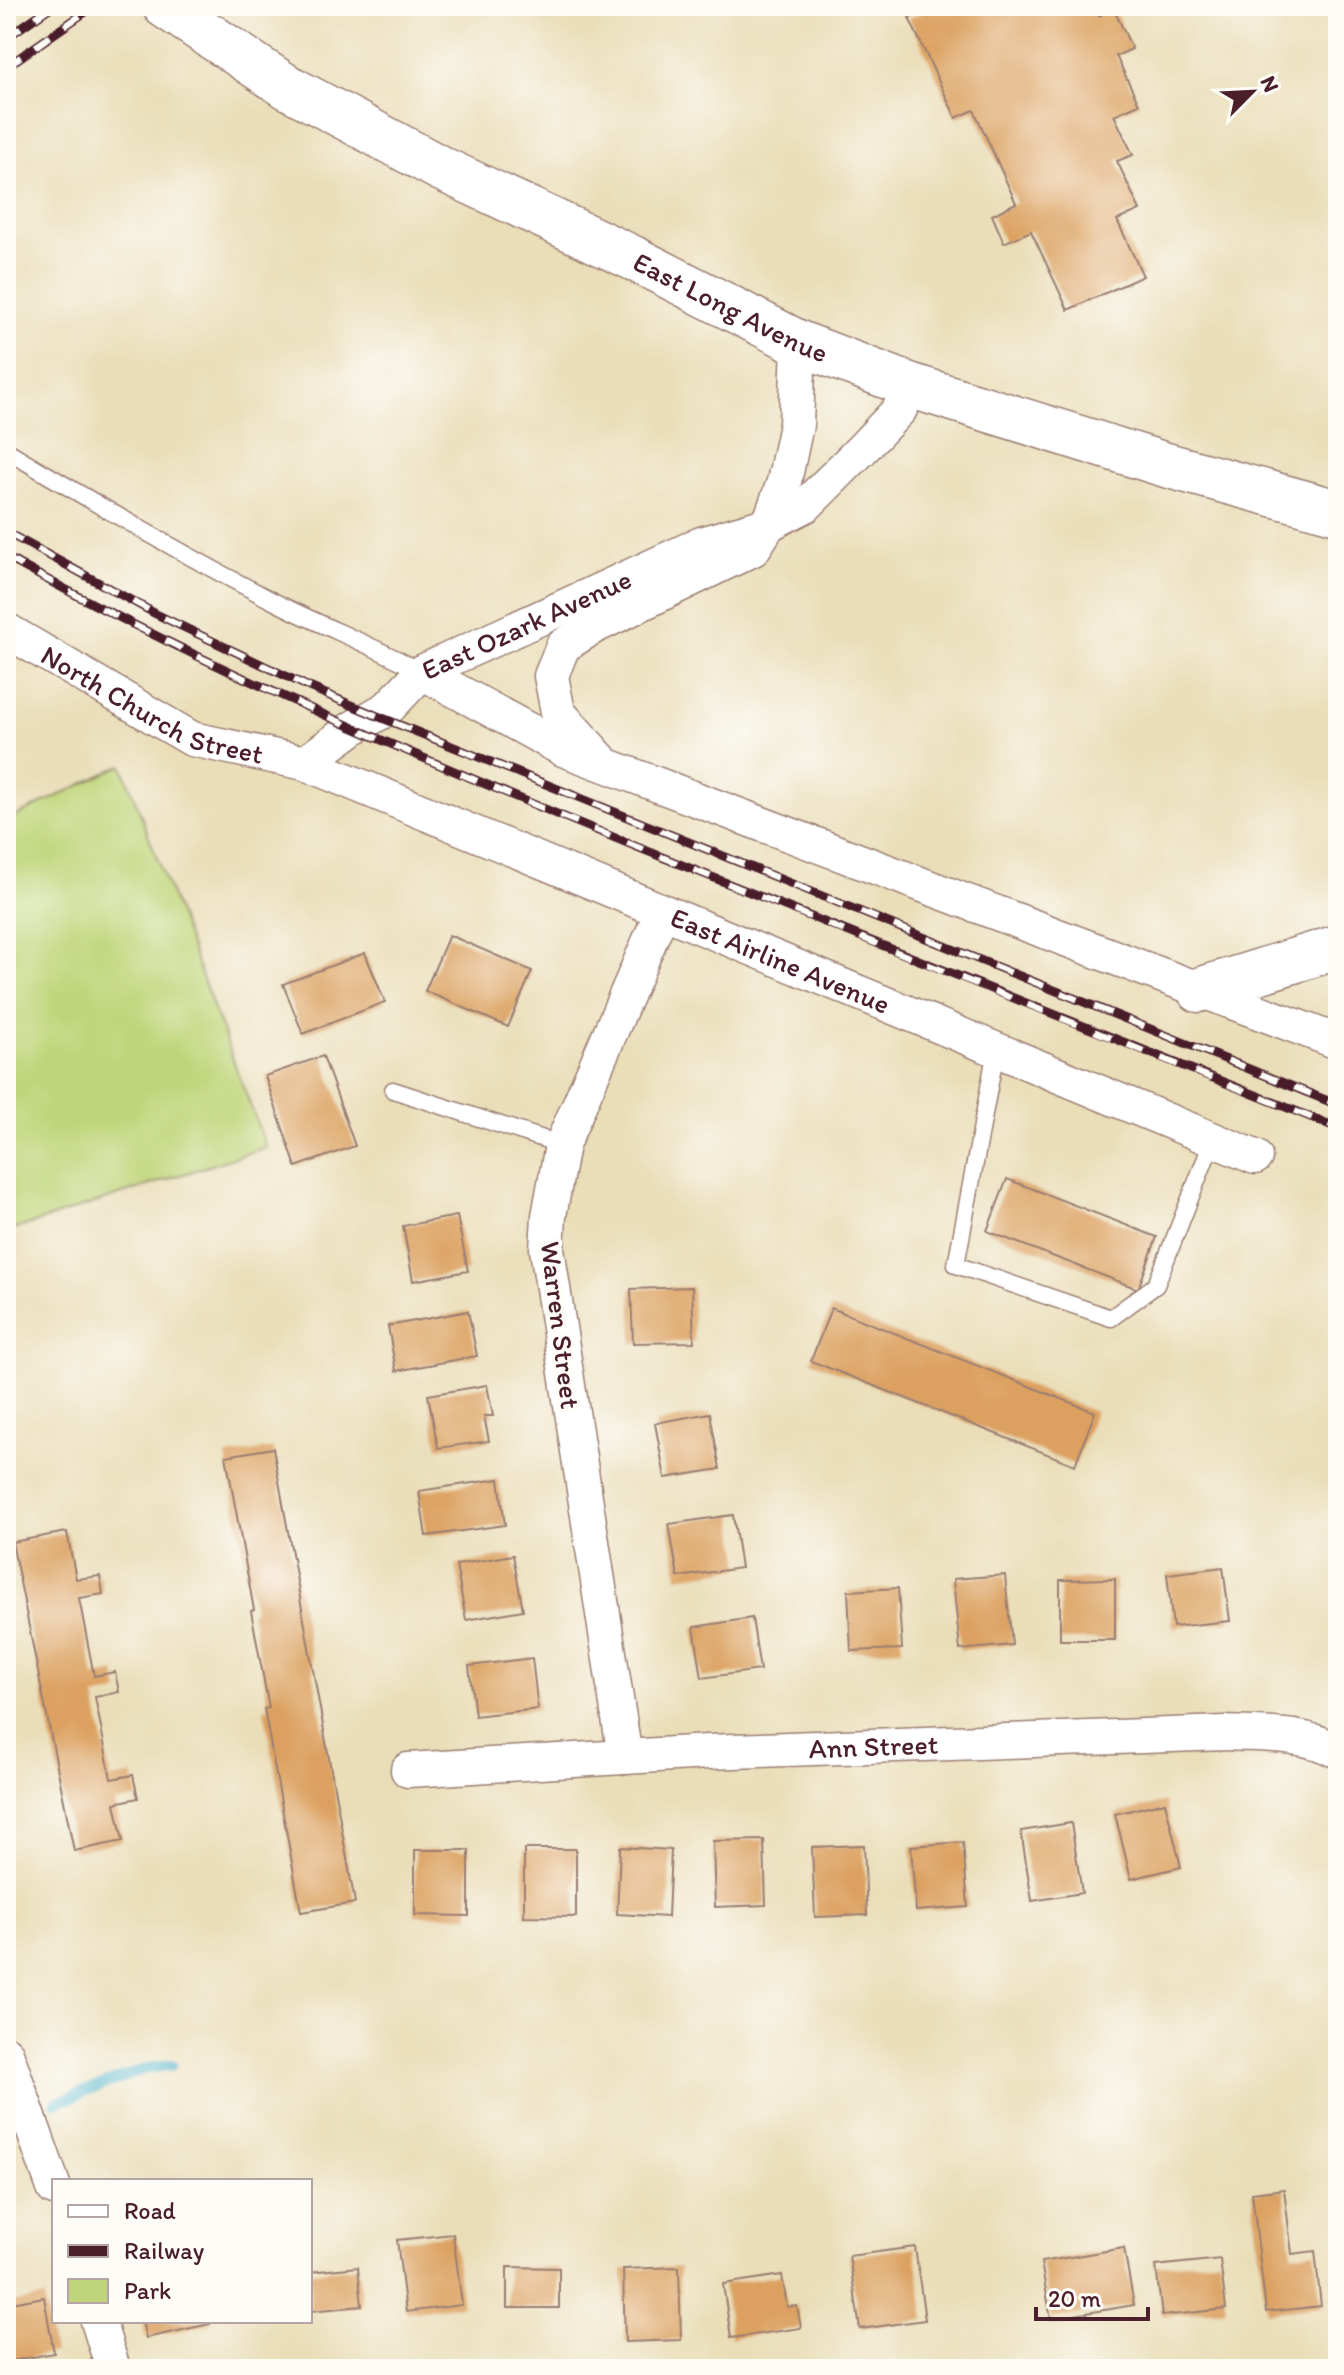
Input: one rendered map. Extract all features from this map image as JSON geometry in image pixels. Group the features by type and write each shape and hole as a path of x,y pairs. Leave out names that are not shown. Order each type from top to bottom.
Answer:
{"main road":[{"name":"East Long Avenue","path":"165,6 286,86 440,168 633,258 799,343 912,386 1166,465 1338,512"},
{"path":"1199,990 1338,947"}],"street":[{"path":"605,764 558,712 551,676 563,646 593,627 753,549 769,524 784,482 796,425 799,343"},
{"name":"East Ozark Avenue","path":"305,763 353,728 388,708 422,672 701,544 769,524 806,505 900,409 912,386"},
{"name":"North Church Street","path":"6,630 192,739 305,763"},
{"path":"422,672 563,749 1338,1042"},
{"name":"East Airline Avenue","path":"305,763 1255,1157"},
{"name":"Warren Street","path":"625,1757 547,1249 549,1216 562,1145 662,912"},
{"name":"Ann Street","path":"408,1770 625,1757 1225,1733 1295,1735 1338,1751"},
{"path":"6,2053 52,2182"},
{"path":"99,2323 113,2369"}],"lane":[{"path":"6,450 197,561 422,672"},
{"path":"996,1050 956,1265 1111,1318 1156,1285 1213,1140"},
{"path":"393,1090 562,1145"}],"green space":[{"path":"122,765 266,1147 6,1232 6,821"}],"building":[{"path":"930,6 1094,6 1099,16 1114,9 1132,49 1116,56 1139,104 1114,115 1133,155 1117,161 1140,210 1117,220 1143,276 1068,310 1031,231 1004,243 992,215 1016,203 974,110 956,118 909,18"},
{"path":"449,935 532,971 508,1027 425,991"},
{"path":"365,953 385,1002 303,1034 283,984"},
{"path":"323,1056 355,1146 296,1167 265,1076"},
{"path":"1007,1179 1157,1237 1138,1289 987,1231"},
{"path":"457,1216 468,1271 413,1281 403,1226"},
{"path":"692,1287 694,1342 633,1343 631,1289"},
{"path":"831,1308 1095,1412 1075,1465 811,1361"},
{"path":"468,1311 477,1356 396,1371 388,1326"},
{"path":"487,1385 493,1416 484,1416 489,1441 438,1448 428,1395"},
{"path":"710,1413 720,1469 665,1478 655,1423"},
{"path":"273,1448 355,1903 301,1912 264,1709 269,1708 226,1456"},
{"path":"499,1479 505,1525 426,1536 419,1491"},
{"path":"733,1515 741,1568 678,1577 669,1524"},
{"path":"67,1532 76,1579 100,1576 103,1594 79,1598 94,1676 115,1672 119,1692 95,1697 111,1779 133,1775 138,1798 115,1803 123,1841 74,1851 12,1542"},
{"path":"513,1555 523,1610 466,1620 456,1565"},
{"path":"1223,1567 1230,1621 1173,1627 1167,1574"},
{"path":"1005,1575 1012,1645 960,1650 953,1579"},
{"path":"1115,1579 1115,1640 1060,1640 1060,1580"},
{"path":"898,1588 902,1649 851,1651 848,1591"},
{"path":"752,1618 760,1670 702,1678 694,1627"},
{"path":"532,1658 538,1709 475,1716 469,1666"},
{"path":"1165,1802 1181,1867 1131,1879 1115,1814"},
{"path":"1071,1823 1082,1893 1032,1901 1021,1831"},
{"path":"764,1840 766,1905 715,1907 713,1841"},
{"path":"963,1842 968,1907 916,1911 911,1846"},
{"path":"864,1845 867,1915 815,1917 812,1847"},
{"path":"620,1847 671,1850 668,1917 617,1914"},
{"path":"524,1849 576,1849 576,1917 524,1916"},
{"path":"415,1850 469,1850 469,1916 415,1915"},
{"path":"1284,2189 1292,2254 1315,2251 1321,2306 1266,2312 1252,2193"},
{"path":"453,2234 462,2305 406,2312 397,2240"},
{"path":"915,2247 925,2320 860,2329 849,2256"},
{"path":"1124,2248 1134,2305 1051,2319 1041,2262"},
{"path":"1220,2259 1226,2309 1162,2316 1156,2266"},
{"path":"358,2267 362,2306 312,2311 312,2272"},
{"path":"507,2267 559,2268 559,2308 507,2308"},
{"path":"679,2267 681,2340 625,2342 623,2269"},
{"path":"782,2275 787,2307 797,2306 801,2328 731,2338 723,2284"},
{"path":"44,2297 54,2353 6,2362 6,2304"},
{"path":"142,2323 210,2323 210,2324 146,2338"}],"waterway":[{"path":"56,2103 144,2069 172,2065"}],"railway":[{"path":"6,38 52,6"},
{"path":"6,67 94,6"},
{"path":"6,532 156,614 309,687 1338,1105"},
{"path":"6,557 166,641 412,753 662,857 1338,1128"}]}
